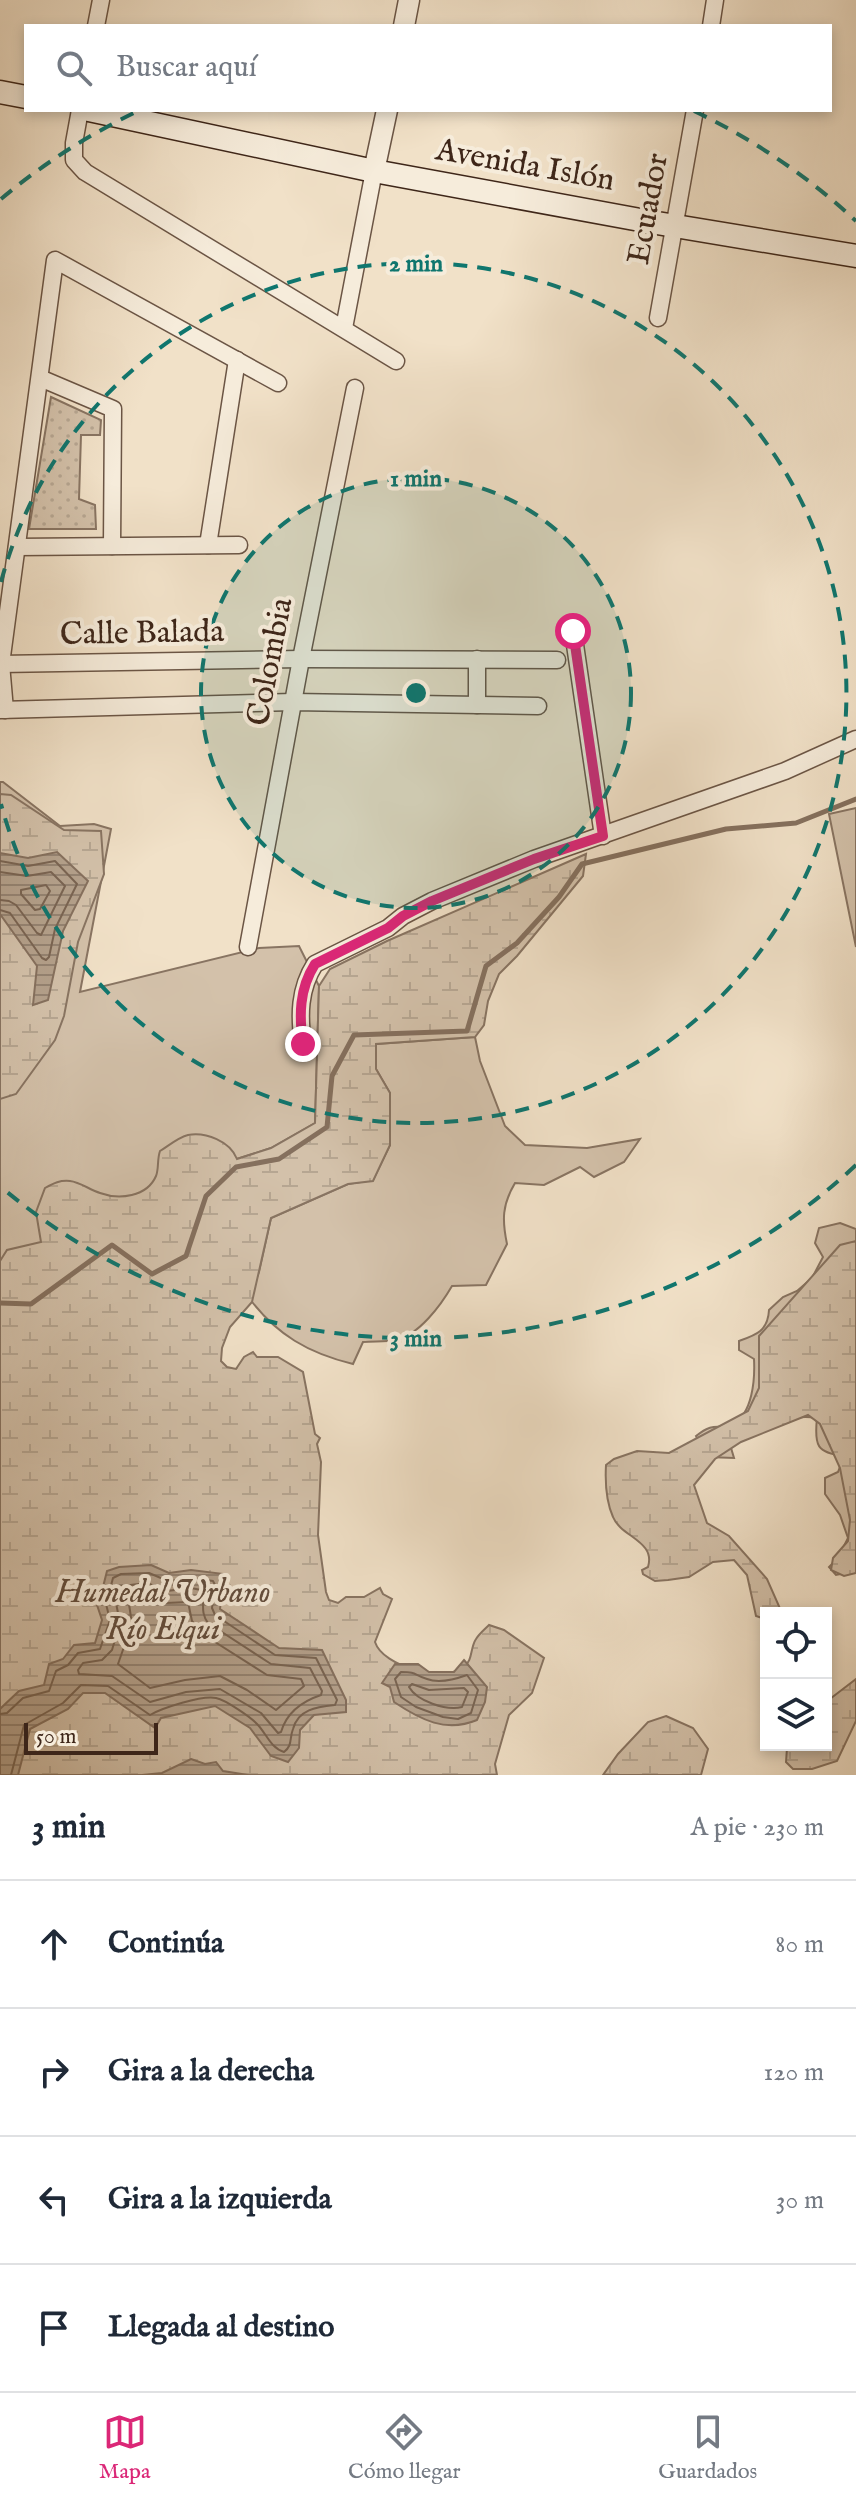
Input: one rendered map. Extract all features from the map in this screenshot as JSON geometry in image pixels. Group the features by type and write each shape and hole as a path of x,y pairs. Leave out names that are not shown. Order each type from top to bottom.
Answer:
{"main road":[{"path":"0,92 24,97"},
{"name":"Avenida Islón","path":"98,112 374,171 856,256"}],"street":[{"path":"96,24 101,0"},
{"path":"404,24 409,0"},
{"path":"711,24 715,0"},
{"path":"80,112 74,160 85,172 396,361"},
{"path":"344,328 387,112"},
{"name":"Ecuador","path":"658,318 695,112"},
{"path":"278,383 55,260 1,664 2,710 293,702 538,706"},
{"path":"208,545 237,360"},
{"path":"40,378 113,409 112,546"},
{"name":"Colombia","path":"248,947 355,388"},
{"path":"17,547 239,545"},
{"path":"573,631 603,836"},
{"name":"Calle Balada","path":"1,664 301,659 557,660"},
{"path":"477,659 477,705"},
{"path":"303,1044 301,999 308,975 315,964 388,928 432,901 534,859 785,771 856,739"}],"green space":[{"path":"51,397 101,420 100,435 81,435 79,499 95,505 96,529 29,529"},
{"path":"0,782 60,826 94,824 111,829 80,992 259,948 299,946 319,986 315,1123 271,1148 224,1163 0,1261"},
{"path":"0,794 11,795 64,830 101,831 104,874 78,942 64,1016 55,1040 16,1094 0,1099"},
{"path":"856,808 856,947 829,814"},
{"name":"Humedal Urbano Río Elqui","path":"586,854 583,876 499,974 488,1001 484,1025 475,1037 376,1044 376,1069 390,1093 390,1145 373,1181 348,1184 271,1218 252,1302 230,1327 222,1348 221,1361 227,1367 236,1369 244,1357 253,1352 257,1357 278,1357 303,1372 315,1434 320,1438 317,1444 321,1462 318,1535 326,1592 329,1600 338,1603 346,1597 364,1597 380,1588 392,1599 375,1642 380,1651 389,1659 415,1670 455,1672 467,1664 476,1639 489,1625 504,1630 544,1658 532,1693 509,1715 495,1764 497,1775 0,1775 0,1261 7,1250 41,1242 36,1212 45,1188 57,1182 70,1181 107,1195 132,1195 152,1183 157,1173 160,1151 185,1136 195,1134 217,1139 229,1147 237,1159 271,1148 315,1123 319,986 330,969"},
{"path":"475,1037 480,1061 505,1126 525,1145 587,1148 640,1139 624,1162 594,1177 580,1167 544,1185 515,1183 504,1213 507,1244 486,1285 452,1286 428,1318 405,1337 392,1341 363,1342 353,1364 295,1341 271,1322 249,1298 259,1272 271,1218 348,1184 373,1180 390,1145 390,1093 376,1069 376,1044"},
{"path":"840,1223 856,1229 856,1571 836,1575 829,1567 838,1558 848,1538 840,1515 825,1494 825,1478 838,1472 844,1456 828,1453 819,1446 817,1418 784,1420 729,1441 734,1458 707,1457 696,1436 708,1428 732,1424 744,1413 753,1386 754,1359 739,1350 739,1341 760,1331 769,1310 812,1278 823,1257 815,1243 819,1228"},
{"path":"856,1241 856,1573 844,1576 831,1570 833,1558 848,1541 850,1520 840,1468 820,1424 808,1415 741,1442 715,1459 694,1485 707,1523 729,1536 767,1579 779,1607 760,1607 760,1617 756,1616 747,1575 734,1560 713,1562 689,1577 655,1581 643,1574 642,1570 648,1567 647,1551 613,1517 606,1492 606,1465 637,1451 669,1453 748,1411 759,1388 759,1336 840,1245"},
{"path":"856,1679 856,1721 837,1761 812,1769 793,1769 786,1762 787,1751 832,1751 832,1697"},
{"path":"666,1716 693,1728 708,1749 701,1775 603,1775 648,1722"}],"water":[{"path":"57,852 88,881 63,931 48,1000 33,1005 37,966 0,914 0,853 28,858"},
{"path":"151,1565 169,1573 191,1570 224,1574 220,1609 279,1648 322,1650 346,1700 346,1712 314,1715 300,1730 299,1748 288,1762 271,1756 250,1728 215,1706 161,1718 155,1728 105,1693 83,1693 68,1709 30,1729 18,1775 0,1775 0,1709 19,1691 44,1685 49,1664 63,1659 74,1645 95,1643 102,1620 94,1596 102,1591 107,1571"},
{"path":"464,1660 487,1687 485,1702 477,1720 466,1724 444,1725 414,1714 394,1702 390,1687 382,1683 395,1664 418,1664 429,1672 454,1672"},
{"path":"191,1759 205,1764 216,1762 223,1771 248,1775 142,1775 162,1773"}],"waterway":[{"path":"0,1303 31,1304 112,1245 152,1274 186,1256 206,1196 236,1167 279,1159 327,1127 332,1076 354,1035 467,1031 486,966 517,943 559,897 582,864 726,829 796,823 856,799"}],"route":[{"path":"303,1044 301,999 308,975 315,964 388,928 432,901 534,859 603,836 573,631"}]}
